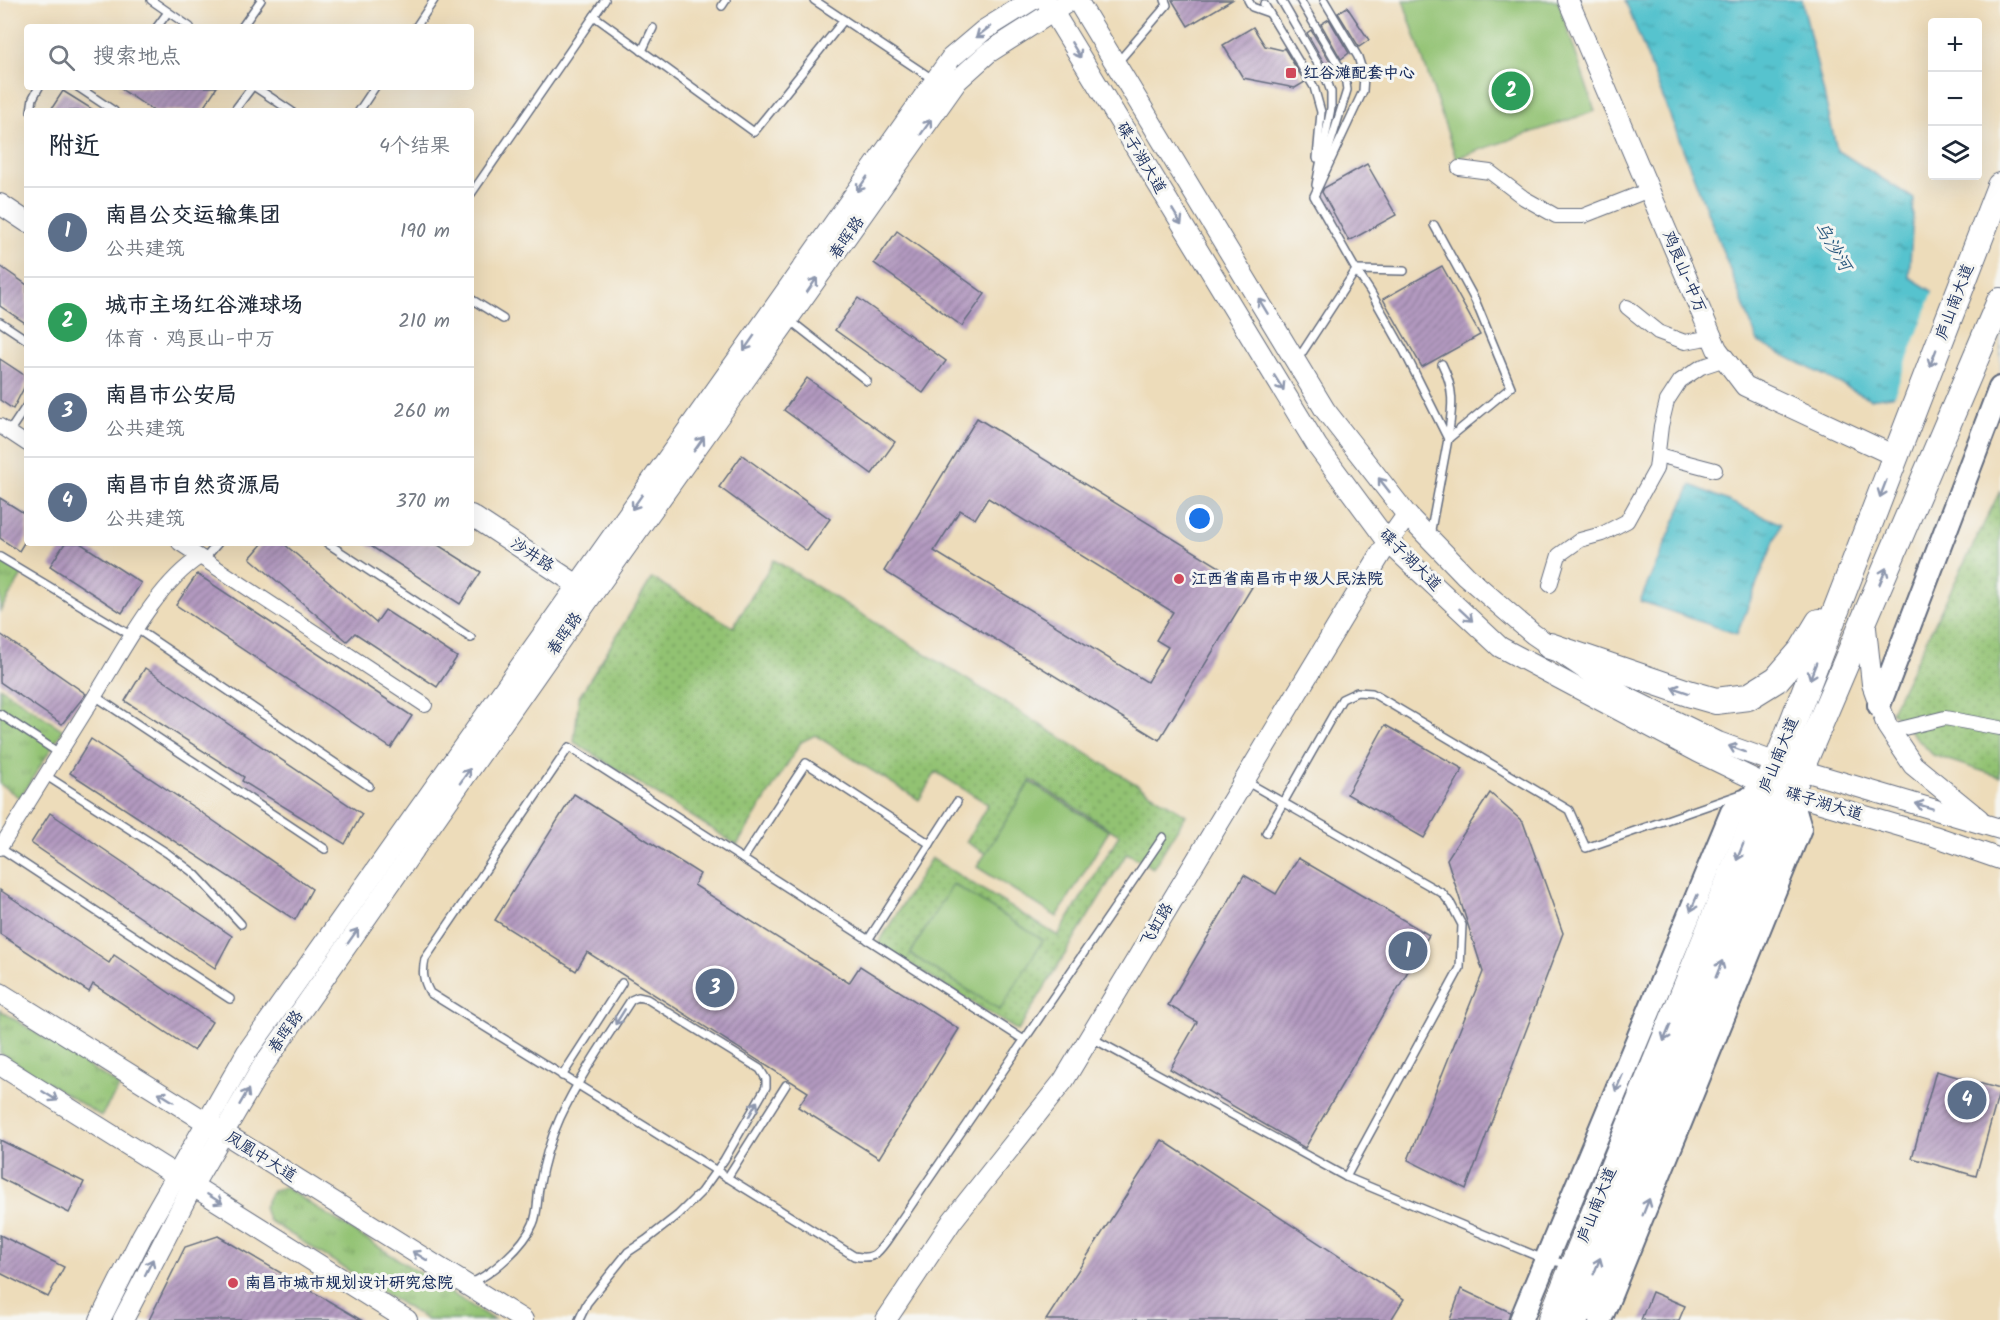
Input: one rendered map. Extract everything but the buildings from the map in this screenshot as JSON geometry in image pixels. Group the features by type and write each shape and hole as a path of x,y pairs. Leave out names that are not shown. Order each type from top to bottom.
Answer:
{"highway":[{"name":"庐山南大道","path":"1551,1320 1781,773 1855,560 2000,186"},
{"name":"庐山南大道","path":"1781,773 1865,619 2000,301"},
{"path":"1550,646 1716,701 1748,697 1777,679 1802,650 1855,560"},
{"name":"庐山南大道","path":"1575,1320 1790,794 1781,773"}],"main road":[{"path":"1880,705 2000,388"},
{"path":"1521,1320 1732,812 1781,773"},
{"path":"1600,1320 1800,828 1790,794"}],"street":[{"name":"春晖路","path":"123,1320 184,1180 214,1128 268,1057 935,81 951,58 984,30 1032,0"},
{"name":"春晖路","path":"585,590 789,319 958,80 988,53 1049,6 1071,0"},
{"name":"碟子湖大道","path":"1077,0 1325,410 1407,515 1466,576 1550,646 1624,696 1781,773"},
{"name":"鸡良山-中万","path":"1568,0 1712,337 1745,386 1900,445"},
{"name":"碟子湖大道","path":"1049,6 1317,446 1388,542 1500,647 1698,752 1993,827"},
{"path":"1459,168 1490,172 1524,198 1556,216 1583,216 1649,190"},
{"path":"0,204 24,220"},
{"path":"1627,307 1658,332 1685,342 1712,337"},
{"path":"1550,585 1559,555 1580,540 1602,534 1627,521 1656,469 1661,426 1667,400 1680,381 1701,366 1725,359"},
{"path":"5,429 24,442"},
{"path":"1658,455 1715,470"},
{"name":"飞虹路","path":"886,1320 952,1221 1064,1080 1388,542 1407,515"},
{"name":"沙井路","path":"474,517 585,590"},
{"path":"184,546 425,705"},
{"path":"0,848 134,633 175,578 187,565 200,557"},
{"path":"1865,619 1872,684 1887,726 1913,765 1993,827"},
{"path":"1900,729 1945,718 2000,728"},
{"name":"碟子湖大道","path":"1790,794 1934,836 2000,859"},
{"name":"凤凰中大道","path":"0,993 524,1320"},
{"path":"0,1065 407,1320"},
{"name":"春晖路","path":"100,1320 142,1236 184,1180"}],"lane":[{"path":"151,0 186,24"},
{"path":"244,24 261,0"},
{"path":"418,24 434,0"},
{"path":"474,190 605,0"},
{"path":"814,0 935,81"},
{"path":"1117,64 1167,5 1165,0"},
{"path":"1248,0 1252,7 1269,13"},
{"path":"1281,0 1326,78 1331,92 1331,108 1314,196"},
{"path":"1300,0 1345,76 1347,90 1314,196"},
{"path":"1314,196 1363,91 1364,76 1358,57 1324,0"},
{"path":"1264,4 1314,87 1321,112 1314,196 1404,351 1448,439"},
{"path":"159,24 168,12"},
{"path":"594,16 754,132 844,20"},
{"path":"642,51 653,28"},
{"path":"31,108 37,90"},
{"path":"82,90 110,108"},
{"path":"236,108 252,90"},
{"path":"259,90 286,108"},
{"path":"360,108 373,90"},
{"path":"1434,225 1475,300 1511,387 1448,439"},
{"path":"1296,362 1356,270"},
{"path":"1356,270 1404,271"},
{"path":"474,301 503,319"},
{"path":"789,319 867,381"},
{"path":"0,322 24,338"},
{"path":"1429,538 1448,439 1453,398 1449,378 1442,364"},
{"path":"5,429 24,408"},
{"path":"200,557 208,555 216,546"},
{"path":"332,546 471,639"},
{"path":"0,558 134,633 369,786"},
{"path":"1266,833 1342,699 1358,692 1372,693 1569,810 1586,848 1781,773"},
{"path":"95,695 325,849"},
{"path":"0,714 59,753"},
{"path":"1024,1040 569,747 425,959 422,972 424,983 430,993 854,1256 866,1259 876,1255 1024,1040 1163,837"},
{"path":"743,859 806,762 930,844"},
{"path":"45,775 167,852 195,874 241,924"},
{"path":"1244,780 1442,893 1451,904 1462,925 1460,968 1346,1177"},
{"path":"868,940 957,802"},
{"path":"0,848 230,999"},
{"path":"562,1076 622,983"},
{"path":"467,1285 482,1278 508,1256 525,1238 534,1224 539,1188 552,1137 582,1077 631,1000 638,997 647,999 760,1069 766,1078 766,1087 724,1160 701,1192 678,1215 628,1252 587,1303 579,1320"},
{"path":"1090,1037 1346,1177 1546,1260 1573,1264"},
{"path":"727,1178 786,1085"}],"green space":[{"path":"1403,0 1558,0 1595,111 1456,158"},
{"path":"2000,491 2000,777 1933,755 1891,711"},
{"path":"0,557 24,572 0,611"},
{"path":"774,560 1186,815 1153,868 1127,853 1018,1031 878,944 931,858 1058,936 1119,835 1031,780 986,854 966,842 988,804 936,772 919,800 815,735 801,742 737,845 574,742 579,697 652,578 733,627"},
{"path":"0,687 63,730 20,798 0,784"},
{"path":"1030,782 1109,831 1057,917 977,867"},
{"path":"953,884 1043,940 1000,1010 910,954"},
{"path":"0,1010 120,1086 101,1116 0,1053"},
{"path":"284,1187 494,1320 427,1320 268,1220 264,1207 272,1191"}],"water":[{"name":"乌沙河","path":"1625,0 1802,0 1837,150 1914,199 1909,277 2000,333 2000,451 1971,420 1906,394 1870,399 1758,342"},
{"path":"1691,485 1781,524 1737,634 1640,601"}],"pier":[{"path":"1934,289 2000,330 2000,440 1996,451 1969,423 1905,397 1893,398"}],"place":[{"name":"红谷滩配套中心","path":"1291,73"},
{"name":"城市主场红谷滩球场","path":"1511,91"},
{"name":"江西省南昌市中级人民法院","path":"1179,579"},
{"name":"南昌公交运输集团","path":"1408,951"},
{"name":"南昌市公安局","path":"715,988"},
{"name":"南昌市自然资源局","path":"1967,1100"},
{"name":"南昌市城市规划设计研究总院","path":"233,1283"}]}
